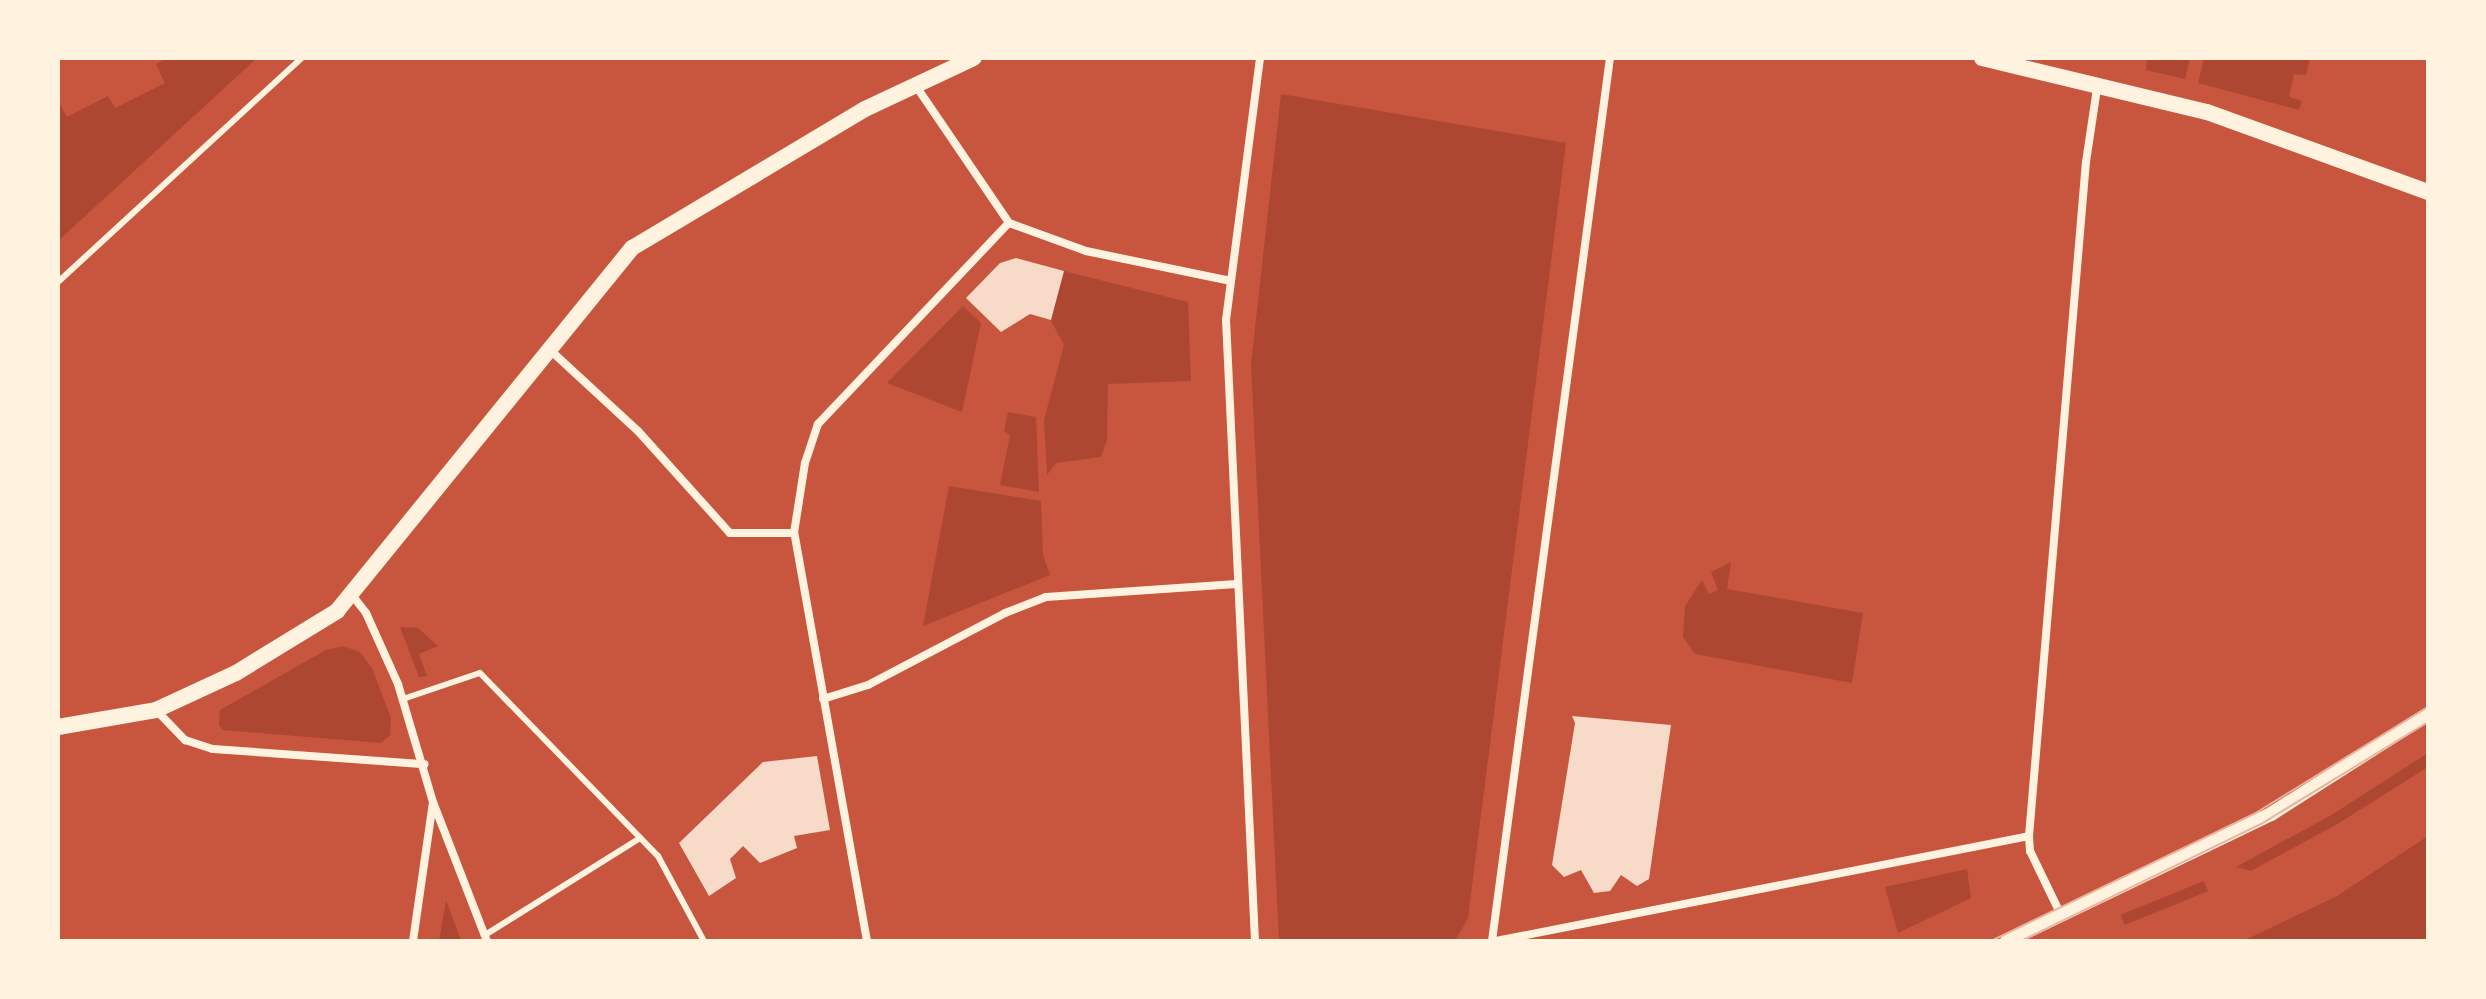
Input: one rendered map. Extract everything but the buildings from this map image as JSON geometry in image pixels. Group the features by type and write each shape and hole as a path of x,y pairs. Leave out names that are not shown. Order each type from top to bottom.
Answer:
{"main road":[{"path":"58,727 156,710 236,673 337,611 632,248 858,112 974,58"},
{"path":"1982,58 2207,112 2428,192"}],"street":[{"path":"1255,941 1226,320 1260,58"},
{"path":"1610,58 1494,941 2029,836"},
{"path":"915,85 1009,223 1086,251 1231,281"},
{"path":"2061,915 2030,851 2029,836 2070,333 2097,88"},
{"path":"867,941 794,533 805,463 818,424 1009,223"},
{"path":"549,349 638,431 730,533 794,533"},
{"path":"823,699 868,685 1005,613 1046,597 1237,584"},
{"path":"352,595 366,613 403,699 433,802 486,938"},
{"path":"156,710 185,740 213,749 424,764"},
{"path":"2007,941 2271,814 2428,714"},
{"path":"413,941 433,802"}],"lane":[{"path":"58,282 302,58"},
{"path":"403,699 480,673 658,856 704,941"},
{"path":"486,938 640,838"}],"shaded area":[{"path":"167,58 257,58 58,241 58,100 67,117 108,96 115,108 165,83 156,64"},
{"path":"2147,58 2190,58 2185,79 2146,70"},
{"path":"2204,58 2310,58 2306,75 2294,74 2289,97 2302,101 2299,110 2198,83"},
{"path":"1281,94 1566,143 1468,918 1455,941 1279,941 1251,364"},
{"path":"1064,271 1188,302 1191,381 1108,384 1107,440 1101,457 1056,463 1047,475 1044,420 1064,345 1050,319"},
{"path":"963,306 981,323 962,412 887,383"},
{"path":"1008,412 1036,417 1039,492 1000,485 1010,435 1004,431"},
{"path":"949,486 1041,501 1043,555 1050,575 923,626"},
{"path":"1731,562 1727,589 1863,613 1852,683 1695,654 1683,637 1685,606 1702,580 1709,594 1718,590 1711,572"},
{"path":"400,627 418,628 438,646 419,654 427,676 419,677"},
{"path":"343,646 360,652 372,668 391,718 390,735 381,743 223,730 219,725 220,710 326,650"},
{"path":"2428,753 2428,767 2339,823 2251,871 2236,867 2333,814"},
{"path":"2428,836 2428,941 2243,941 2337,896"},
{"path":"1967,869 1971,898 1898,933 1885,887"},
{"path":"2204,881 2208,891 2125,925 2121,915"},
{"path":"446,900 461,941 439,941"}],"tram line":[{"path":"1991,941 2254,814 2428,707"},
{"path":"2021,941 2261,824 2428,722"}]}
